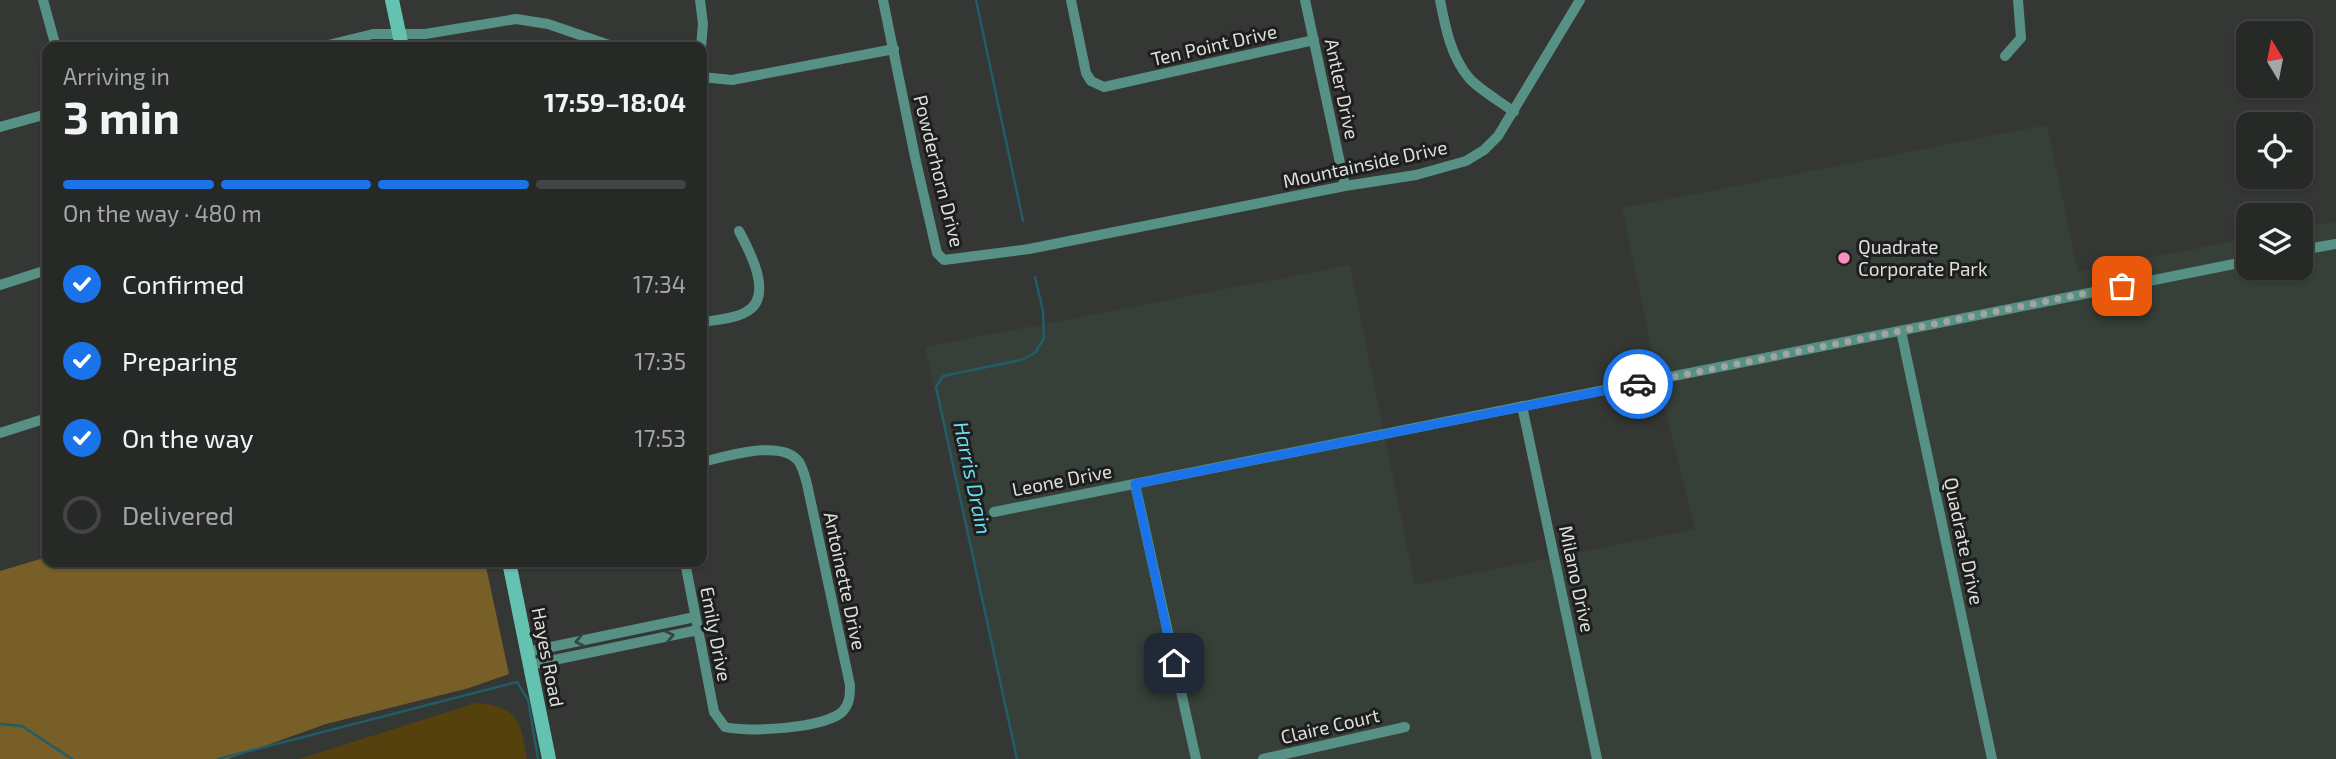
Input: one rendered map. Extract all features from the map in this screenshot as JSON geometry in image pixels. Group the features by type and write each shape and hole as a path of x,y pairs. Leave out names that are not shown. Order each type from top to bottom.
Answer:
{"street":[{"path":"43,0 55,42"},
{"path":"392,0 401,41"},
{"path":"700,0 703,24 701,42"},
{"name":"Powderhorn Drive","path":"883,0 937,253 944,260 1075,240"},
{"name":"Ten Point Drive","path":"1070,0 1086,73 1091,81 1104,87 1314,40"},
{"name":"Antler Drive","path":"1305,0 1345,186"},
{"path":"1440,0 1445,28 1456,58 1470,78 1514,112"},
{"name":"Mountainside Drive","path":"1075,240 1345,186 1416,175 1466,161 1484,150 1498,136 1580,0"},
{"path":"2005,55 2021,38 2018,0"},
{"path":"340,42 373,34 401,41 425,34 516,19 548,24 601,42"},
{"path":"578,42 581,35"},
{"path":"707,78 732,80 894,49"},
{"path":"0,127 42,115"},
{"path":"707,321 745,313 757,297 758,277 752,255 739,230"},
{"path":"2313,248 2336,243"},
{"name":"Leone Drive","path":"994,512 2236,264"},
{"path":"0,285 42,272"},
{"name":"Quadrate Drive","path":"1901,331 1992,759"},
{"name":"Milano Drive","path":"1522,406 1597,759"},
{"path":"0,433 42,420"},
{"name":"Antoinette Drive","path":"707,461 768,450 781,451 793,456 800,463 807,484 850,685 849,703 844,710 824,721 755,731 737,730 725,727 714,712"},
{"path":"1135,484 1196,759"},
{"name":"Hayes Road","path":"510,567 549,759"},
{"name":"Emily Drive","path":"686,567 714,712"},
{"path":"529,659 620,633 695,617"},
{"path":"529,659 623,646 698,630"},
{"path":"620,633 623,646"},
{"name":"Claire Court","path":"1262,759 1405,727"}],"shaded area":[{"path":"2047,125 2078,272 2236,241 2236,280 2313,280 2313,226 2336,221 2336,759 1018,759 925,347 1350,265 1415,585 1695,529 1662,398 1622,208"},
{"path":"42,558 42,567 486,567 509,674 469,688 326,724 228,759 0,759 0,571"},
{"path":"476,703 501,708 515,718 527,759 299,759"}],"waterway":[{"name":"Harris Drain","path":"976,0 1023,221"},
{"name":"Harris Drain","path":"1017,759 936,387 943,376 1021,360 1035,353 1044,338 1043,311 1035,277"},
{"path":"218,759 517,682 528,700 538,759"},
{"path":"0,724 22,726 72,759"}],"way so far":[{"path":"1638,384 2122,286"}],"place":[{"name":"Quadrate Corporate Park","path":"1844,258"}],"route":[{"path":"1174,663 1135,484 1638,384"}]}
